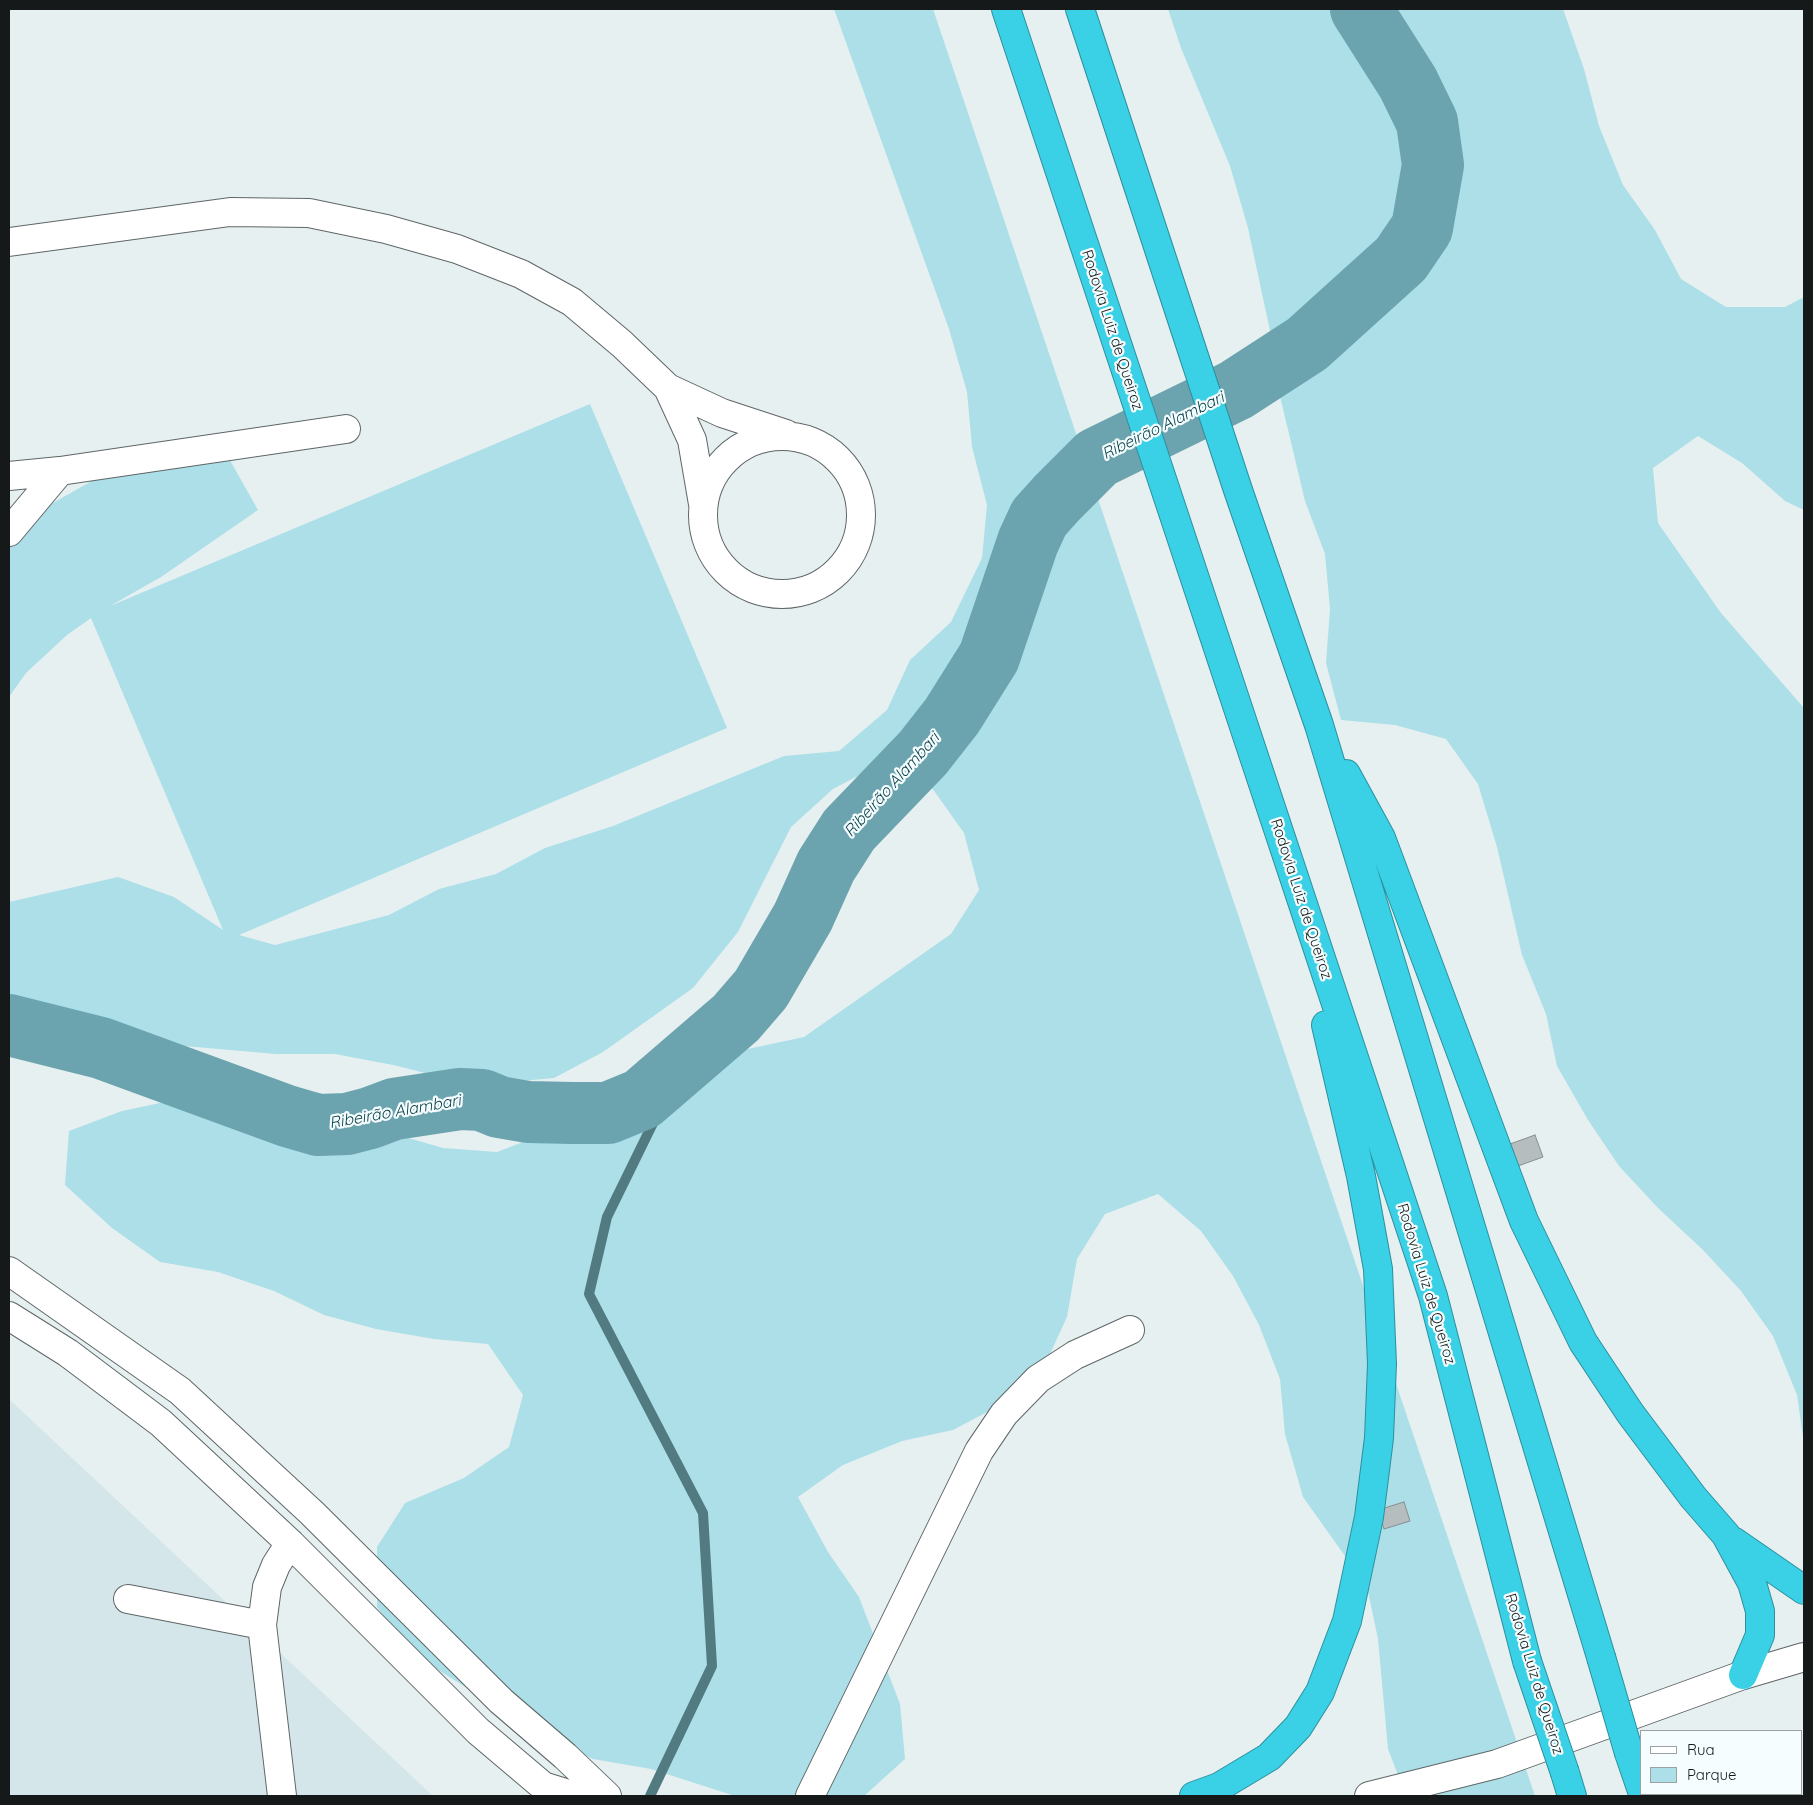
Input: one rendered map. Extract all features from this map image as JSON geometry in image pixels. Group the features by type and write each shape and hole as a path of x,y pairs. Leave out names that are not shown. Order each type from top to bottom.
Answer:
{"highway":[{"name":"Rodovia Luiz de Queiroz","path":"1006,9 1433,1296 1527,1661 1568,1785"},
{"path":"1080,9 1238,490 1319,725 1640,1785"},
{"path":"1319,725 1382,838 1524,1221 1583,1342 1630,1413 1693,1497 1726,1535 1765,1565 1804,1590"},
{"path":"1194,1796 1219,1787 1269,1757 1298,1727 1320,1692 1347,1621 1369,1517 1378,1438 1382,1364 1378,1269 1361,1176 1290,865"},
{"path":"1726,1535 1752,1582 1760,1611 1760,1634 1743,1675"}],"street":[{"path":"9,242 230,212 309,214 386,229 457,249 521,274 572,302 622,344 668,388 722,414 819,444 839,460 854,481 861,507 859,534 849,558 831,578 807,591 781,595 754,589 731,575 713,555 704,529 703,504 692,440 668,388"},
{"path":"9,476 60,471 346,428"},
{"path":"703,504 711,480 725,459 745,444 769,436 794,436"},
{"path":"9,532 60,471"},
{"path":"9,1271 180,1392 312,1513 501,1701 565,1756 607,1796"},
{"path":"9,1316 68,1353 161,1423 290,1543 538,1791 575,1796"},
{"path":"810,1796 979,1451 1004,1414 1038,1379 1075,1355 1130,1330"},
{"path":"282,1796 262,1625 267,1587 276,1565 290,1543"},
{"path":"128,1599 262,1625"},
{"path":"1369,1796 1497,1764 1743,1675 1804,1657"},
{"path":"538,1791 565,1756"}],"shaded area":[{"path":"9,1399 433,1796 9,1796"}],"green space":[{"path":"834,9 933,9 1535,1796 1406,1796 1388,1749 1378,1639 1367,1587 1303,1497 1285,1434 1280,1379 1259,1325 1233,1276 1201,1231 1158,1194 1105,1214 1077,1259 1067,1317 1044,1367 1002,1404 953,1430 902,1441 843,1465 798,1497 828,1552 859,1597 900,1704 905,1759 864,1796 735,1796 651,1769 593,1759 543,1735 409,1652 377,1607 377,1547 405,1503 464,1478 509,1447 523,1395 488,1344 434,1339 376,1329 324,1315 274,1291 218,1272 160,1262 112,1228 65,1185 69,1131 122,1111 174,1100 229,1095 281,1109 335,1113 391,1133 443,1148 497,1152 603,1111 701,1059 804,1037 951,934 979,890 964,833 932,788 888,760 833,789 791,827 738,932 693,988 603,1052 554,1078 499,1083 445,1078 393,1065 335,1054 276,1054 115,1040 57,1030 9,1009 9,902 118,877 174,897 223,930 91,618 67,635 26,673 9,697 9,533 51,504 99,477 227,455 258,510 161,577 110,606 590,404 727,728 239,935 275,945 389,915 439,889 496,874 545,848 613,826 784,756 839,751 887,710 910,660 951,622 982,558 987,505 972,447 967,392 949,329"},
{"path":"1168,9 1563,9 1584,69 1599,126 1623,185 1655,230 1681,279 1726,307 1785,307 1804,297 1804,510 1785,501 1742,463 1698,436 1653,468 1658,523 1721,613 1804,708 1804,1444 1797,1395 1773,1336 1741,1291 1619,1166 1588,1120 1557,1066 1546,1014 1522,955 1497,847 1478,784 1446,739 1395,725 1341,720 1326,663 1330,609 1325,554 1305,501 1279,392 1270,331 1248,228 1230,166 1181,48"}],"building":[{"path":"1535,1135 1543,1157 1518,1166 1510,1144"},
{"path":"1404,1502 1410,1521 1384,1529 1378,1510"}],"waterway":[{"name":"Ribeirão Alambari","path":"9,1025 101,1048 287,1116 318,1125 347,1124 394,1109 460,1099 482,1100 499,1107 528,1112 573,1113 608,1113 642,1099 736,1018 761,989 803,917 826,866 849,830 923,753 952,716 989,657 1028,542 1039,518 1097,458 1236,390 1307,344 1401,259 1422,228 1433,165 1427,122 1408,83 1361,9"},
{"path":"650,1796 712,1666 703,1513 589,1294 607,1217 680,1068"}]}
